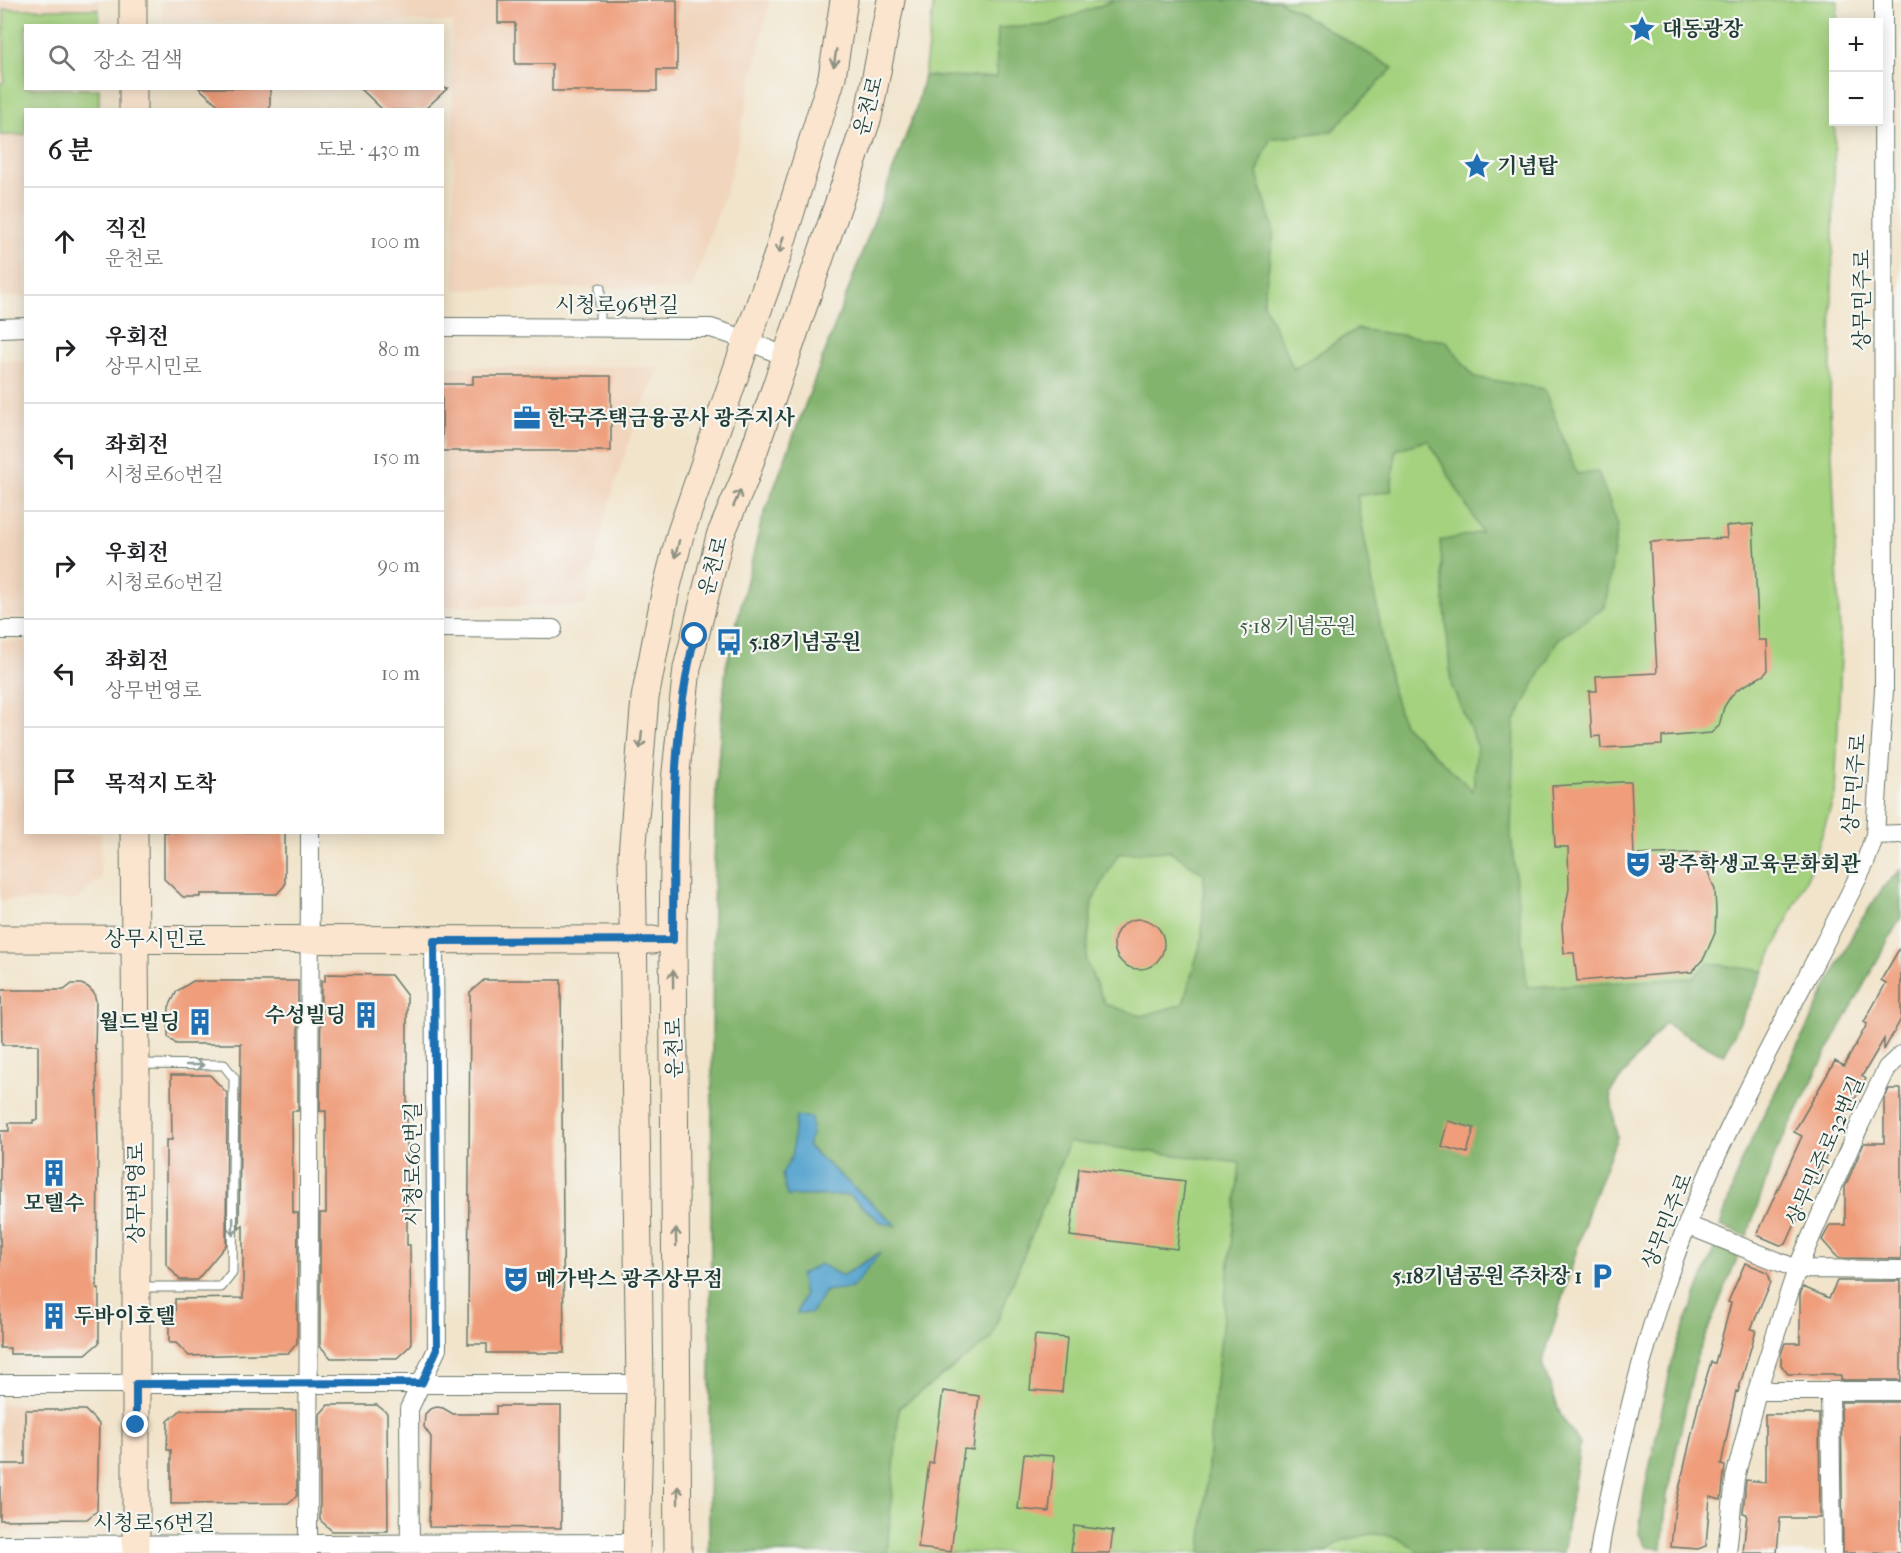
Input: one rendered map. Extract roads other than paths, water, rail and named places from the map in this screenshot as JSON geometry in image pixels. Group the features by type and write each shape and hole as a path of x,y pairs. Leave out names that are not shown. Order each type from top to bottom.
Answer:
{"street":[{"path":"133,0 133,24"},
{"name":"운천로","path":"636,1548 640,1384 632,855 637,779 650,668 680,535 777,257 832,77 844,0"},
{"name":"운천로","path":"678,1553 673,940 675,781 687,668 720,536 744,480 868,117 891,0"},
{"name":"상무민주로","path":"1599,1553 1603,1523 1627,1417 1650,1328 1687,1225 1725,1139 1853,888 1875,835 1884,690 1893,635 1893,270 1883,0"},
{"path":"133,90 133,108"},
{"path":"0,328 24,327"},
{"name":"시청로96번길","path":"444,327 711,328 786,357"},
{"path":"444,628 553,629"},
{"path":"0,630 24,630"},
{"name":"상무번영로","path":"134,834 136,1550"},
{"path":"308,1548 310,834"},
{"path":"1875,835 1901,834"},
{"name":"상무시민로","path":"0,939 673,940"},
{"name":"시청로60번길","path":"422,1383 437,1349 434,941"},
{"name":"상무민주로32번길","path":"1727,1553 1736,1478 1757,1391 1797,1269 1887,1068 1901,1055"},
{"path":"1687,1225 1797,1269 1901,1270"},
{"path":"410,1548 409,1409 422,1383"},
{"path":"0,1384 640,1384"},
{"path":"1757,1391 1901,1391"},
{"path":"1830,1391 1832,1553"},
{"name":"시청로56번길","path":"0,1545 136,1550 636,1548"}],"lane":[{"path":"600,288 600,328"},
{"path":"136,1064 224,1065 234,1078 232,1273 221,1287 136,1287"}],"water":[{"path":"796,1117 811,1117 812,1134 807,1146 897,1226 881,1222 849,1195 787,1196 782,1174 793,1154"},
{"path":"881,1252 852,1288 825,1291 811,1313 797,1313 804,1295 800,1275 820,1264 842,1276"}],"place":[{"name":"대동광장","path":"1642,29"},
{"name":"기념탑","path":"1477,166"},
{"name":"한국주택금융공사 광주지사","path":"527,418"},
{"name":"5.18기념공원","path":"729,642"},
{"name":"광주학생교육문화회관","path":"1638,864"},
{"name":"수성빌딩","path":"366,1015"},
{"name":"월드빌딩","path":"200,1022"},
{"name":"모텔수","path":"54,1173"},
{"name":"5.18기념공원 주차장 1","path":"1602,1276"},
{"name":"메가박스 광주상무점","path":"516,1279"},
{"name":"두바이호텔","path":"54,1316"}],"park label":[{"name":"5·18 기념공원","path":"1298,626"}]}
